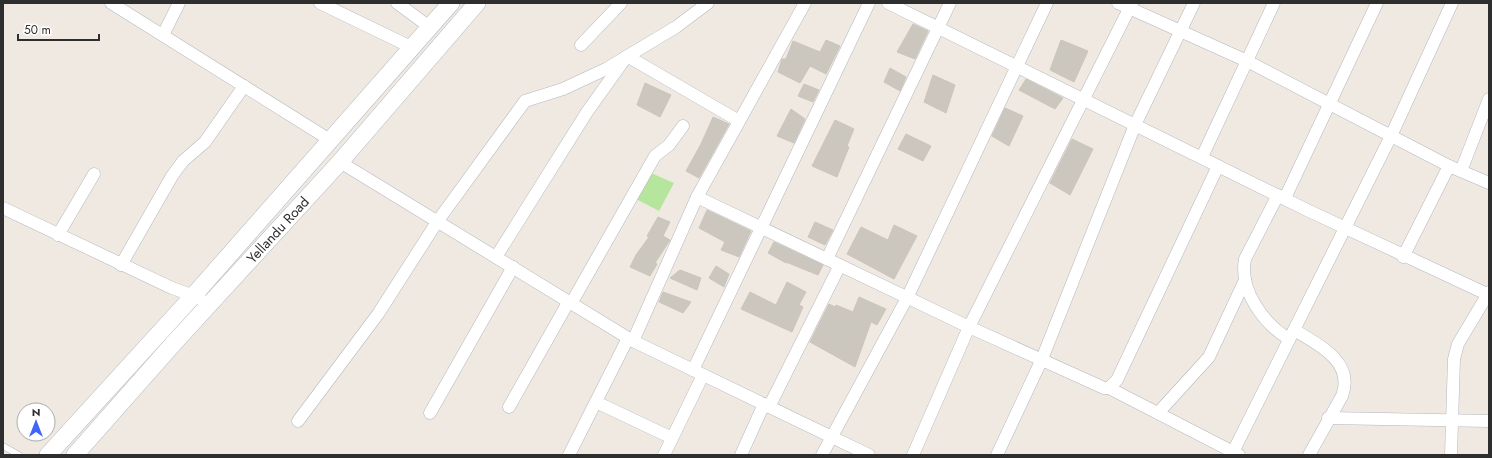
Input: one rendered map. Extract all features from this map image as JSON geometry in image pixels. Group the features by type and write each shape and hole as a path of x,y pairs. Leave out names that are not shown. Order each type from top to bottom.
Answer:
{"main road":[{"name":"Yellandu Road","path":"48,455 194,295 431,28 451,3"},
{"name":"Yellandu Road","path":"75,455 212,301 340,162 478,3"}],"street":[{"path":"111,3 330,140"},
{"path":"163,35 179,3"},
{"path":"320,3 413,48"},
{"path":"397,3 431,28"},
{"path":"581,45 621,3"},
{"path":"298,421 378,314 437,222 525,101 563,89 627,56 676,28 708,3"},
{"path":"569,455 630,339 697,197 805,3"},
{"path":"664,455 760,227 869,3"},
{"path":"888,3 1344,228 1489,294 1458,344 1456,352 1452,385 1453,421 1451,455"},
{"path":"827,259 937,27 950,3"},
{"path":"822,455 907,298 1047,3"},
{"path":"1118,3 1131,6 1247,61 1449,166 1489,183"},
{"path":"997,455 1042,359 1135,125 1194,3"},
{"path":"1202,157 1274,3"},
{"path":"1309,455 1345,389 1341,364 1327,350 1292,335 1262,314 1249,293 1245,280 1245,259 1282,197 1330,104 1378,3"},
{"path":"697,197 968,327 1104,388 1109,388 1236,454 1344,228 1391,136 1452,3"},
{"path":"913,455 968,327 1131,6"},
{"path":"627,56 739,121"},
{"path":"496,257 587,112 627,56"},
{"path":"121,265 172,176 183,161 205,142 244,86"},
{"path":"1461,171 1489,99"},
{"path":"509,408 655,156 669,145 683,126"},
{"path":"340,162 630,339 869,455"},
{"path":"1109,388 1117,380 1218,166"},
{"path":"1403,256 1449,166"},
{"path":"58,235 94,174"},
{"path":"3,208 172,288 212,301"},
{"path":"741,455 840,265"},
{"path":"430,413 513,267"},
{"path":"1158,413 1210,357 1245,280"},
{"path":"596,402 672,438"},
{"path":"1328,418 1489,421"}],"lane":[{"path":"3,446 19,455"}],"green space":[{"path":"651,173 674,183 659,211 636,199"}],"building":[{"path":"913,24 928,31 915,59 897,52"},
{"path":"826,40 840,46 826,74 810,66 800,83 778,72 782,59 786,59 793,41 820,52"},
{"path":"1061,40 1088,51 1074,82 1050,70"},
{"path":"890,68 906,77 900,91 884,82"},
{"path":"933,75 955,85 946,113 924,102"},
{"path":"1026,79 1063,98 1055,109 1019,90"},
{"path":"645,83 671,95 660,117 637,105"},
{"path":"804,84 819,90 813,102 798,96"},
{"path":"1005,108 1023,116 1009,146 992,136"},
{"path":"791,109 805,119 794,143 777,136"},
{"path":"713,117 729,124 699,178 686,171 701,144"},
{"path":"835,120 854,129 847,146 849,147 837,177 812,166"},
{"path":"906,134 931,146 923,161 898,149"},
{"path":"1072,139 1093,149 1070,195 1050,183"},
{"path":"707,210 751,231 739,257 721,250 725,242 699,228"},
{"path":"658,217 670,222 663,236 670,240 655,263 657,264 650,276 630,267 636,255 649,237 647,236"},
{"path":"815,222 833,230 825,245 808,237"},
{"path":"894,225 917,236 894,279 847,254 861,227 888,240"},
{"path":"774,242 823,265 818,275 786,263 768,253"},
{"path":"716,266 729,274 724,287 709,278"},
{"path":"680,270 701,278 697,290 670,278"},
{"path":"787,282 806,292 799,305 803,307 792,332 741,309 750,292 776,305"},
{"path":"663,292 691,302 683,313 659,302"},
{"path":"859,297 886,309 877,325 871,322 855,367 810,342 829,304 835,307 836,305 853,312"}]}
